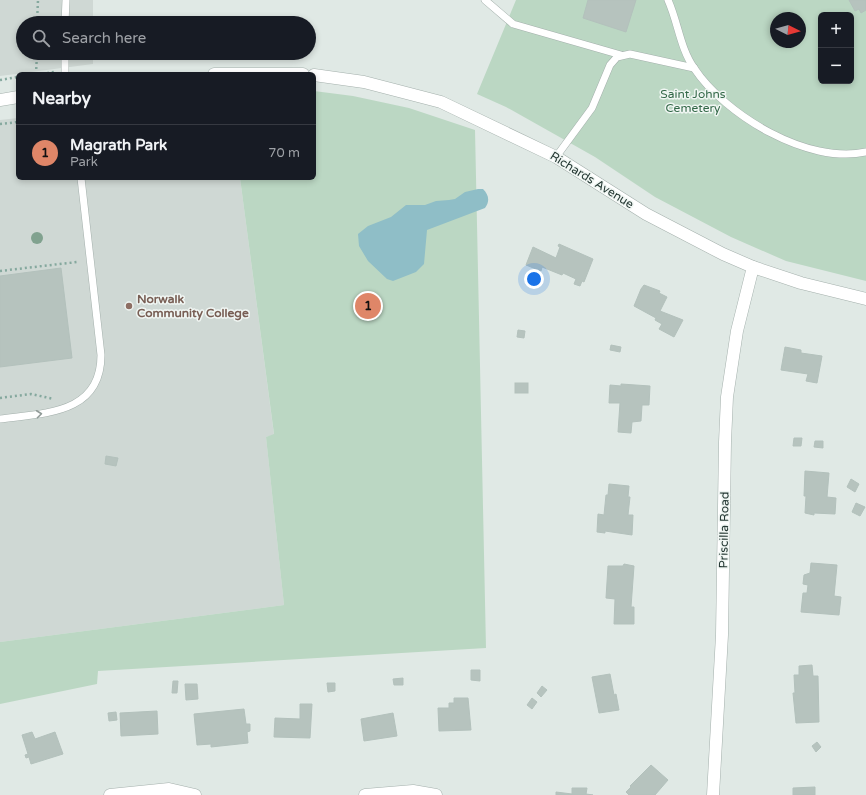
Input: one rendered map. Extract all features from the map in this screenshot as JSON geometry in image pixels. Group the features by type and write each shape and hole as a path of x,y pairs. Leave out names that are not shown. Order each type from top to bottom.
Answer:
{"street":[{"name":"Richards Avenue","path":"316,75 364,82 441,102 556,156 646,214 723,254 753,267 801,283 866,299"},
{"path":"0,100 16,97"},
{"name":"Priscilla Road","path":"713,795 722,635 724,442 727,397 737,331 753,267"},
{"path":"110,795 169,789 195,795"},
{"path":"365,795 413,791 436,795"}],"lane":[{"path":"65,16 66,0"},
{"path":"485,0 513,24 621,55 630,54 694,68"},
{"path":"668,0 686,52 694,68 716,94 733,108 773,133 817,150 842,154 866,152"},
{"path":"556,156 587,116 600,94 610,65 613,60 621,55"},
{"path":"64,72 65,60"},
{"path":"0,419 59,410 77,403 88,394 97,382 101,368 102,355 81,180"}],"path":[{"path":"37,16 38,0"},
{"path":"36,72 37,60"},
{"path":"0,80 16,77"},
{"path":"0,124 16,122"},
{"path":"0,271 77,262 78,269"},
{"path":"0,398 31,394 55,399 60,398"}],"shaded area":[{"path":"0,0 93,0 93,16 16,16 16,60 93,60 93,64 31,72 16,72 16,74 0,76"},
{"name":"Norwalk Community College","path":"16,118 16,180 240,180 274,435 266,437 284,605 0,642 0,120"}],"green space":[{"name":"Saint Johns Cemetery","path":"516,0 866,0 866,281 786,261 731,237 655,197 595,157 506,107 477,94"},
{"path":"316,91 353,96 409,108 475,130 486,648 98,671 97,684 0,704 0,642 284,605 266,437 274,434 240,180 316,180"}],"water":[{"path":"483,189 488,196 488,203 485,208 427,230 424,264 416,272 393,281 387,279 368,261 359,246 358,234 368,226 391,217 406,205 425,205 436,201 455,199 465,192"}],"building":[{"path":"588,0 636,0 626,32 583,18"},
{"path":"849,0 866,0 866,10 861,13 859,9 855,11"},
{"path":"559,244 593,259 584,282 582,281 580,286 574,284 576,279 563,273 562,275 542,267 541,271 526,265 533,247 556,258 560,247 558,246"},
{"path":"61,268 72,358 0,367 0,276"},
{"path":"644,285 660,291 659,293 667,297 660,311 683,320 674,337 659,329 662,324 655,320 656,318 634,306"},
{"path":"518,330 525,331 524,338 517,337"},
{"path":"611,345 621,347 620,352 610,350"},
{"path":"785,347 801,350 801,353 822,356 817,383 806,381 808,374 781,370"},
{"path":"515,383 528,383 528,393 515,393"},
{"path":"621,384 650,386 649,405 642,405 641,421 632,422 631,433 618,432 620,403 609,403 610,385 621,386"},
{"path":"794,438 802,438 801,446 793,446"},
{"path":"815,441 823,441 823,448 814,447"},
{"path":"106,456 118,458 116,466 105,464"},
{"path":"805,471 829,473 827,497 836,498 835,514 814,513 814,515 805,513"},
{"path":"851,479 859,484 855,492 847,487"},
{"path":"609,484 629,486 628,497 630,497 628,515 633,515 632,535 605,531 605,533 597,532 598,514 604,515 606,495 608,495"},
{"path":"856,503 865,507 860,516 852,512"},
{"path":"811,563 837,565 834,596 841,597 839,615 801,612 803,593 807,593 808,585 803,584 804,575 810,573"},
{"path":"624,564 634,566 631,607 634,607 634,624 614,624 615,599 606,598 608,566 623,566"},
{"path":"812,665 813,676 818,676 819,722 796,723 793,693 795,693 794,675 799,675 799,666"},
{"path":"471,670 480,670 480,681 471,680"},
{"path":"610,674 614,695 616,694 619,710 599,713 592,677"},
{"path":"403,678 403,685 394,685 393,679"},
{"path":"173,681 178,681 177,693 172,693"},
{"path":"327,683 335,683 335,691 328,692"},
{"path":"185,684 197,684 198,699 186,700"},
{"path":"542,686 547,690 541,697 537,693"},
{"path":"454,698 468,698 471,730 439,731 438,708 449,708 449,703 454,703"},
{"path":"532,698 537,702 532,709 527,705"},
{"path":"300,704 312,704 310,738 274,737 275,718 300,719"},
{"path":"244,709 246,724 250,724 250,731 247,732 248,743 211,747 211,744 197,745 194,714"},
{"path":"157,711 158,734 121,736 120,713"},
{"path":"116,712 117,720 109,721 108,713"},
{"path":"393,713 397,736 364,741 361,719"},
{"path":"32,732 35,739 55,732 63,754 31,764 29,757 26,758 25,755 28,754 22,735"},
{"path":"817,742 821,747 816,752 812,746"},
{"path":"651,765 668,780 655,795 629,795 626,792 631,787 630,786"},
{"path":"815,787 815,795 793,795 793,788"},
{"path":"572,788 587,788 586,794 593,795 556,795 556,792 572,794"}],"place":[{"name":"Norwalk Community College","path":"129,306"},
{"name":"Magrath Park","path":"368,306"}]}
